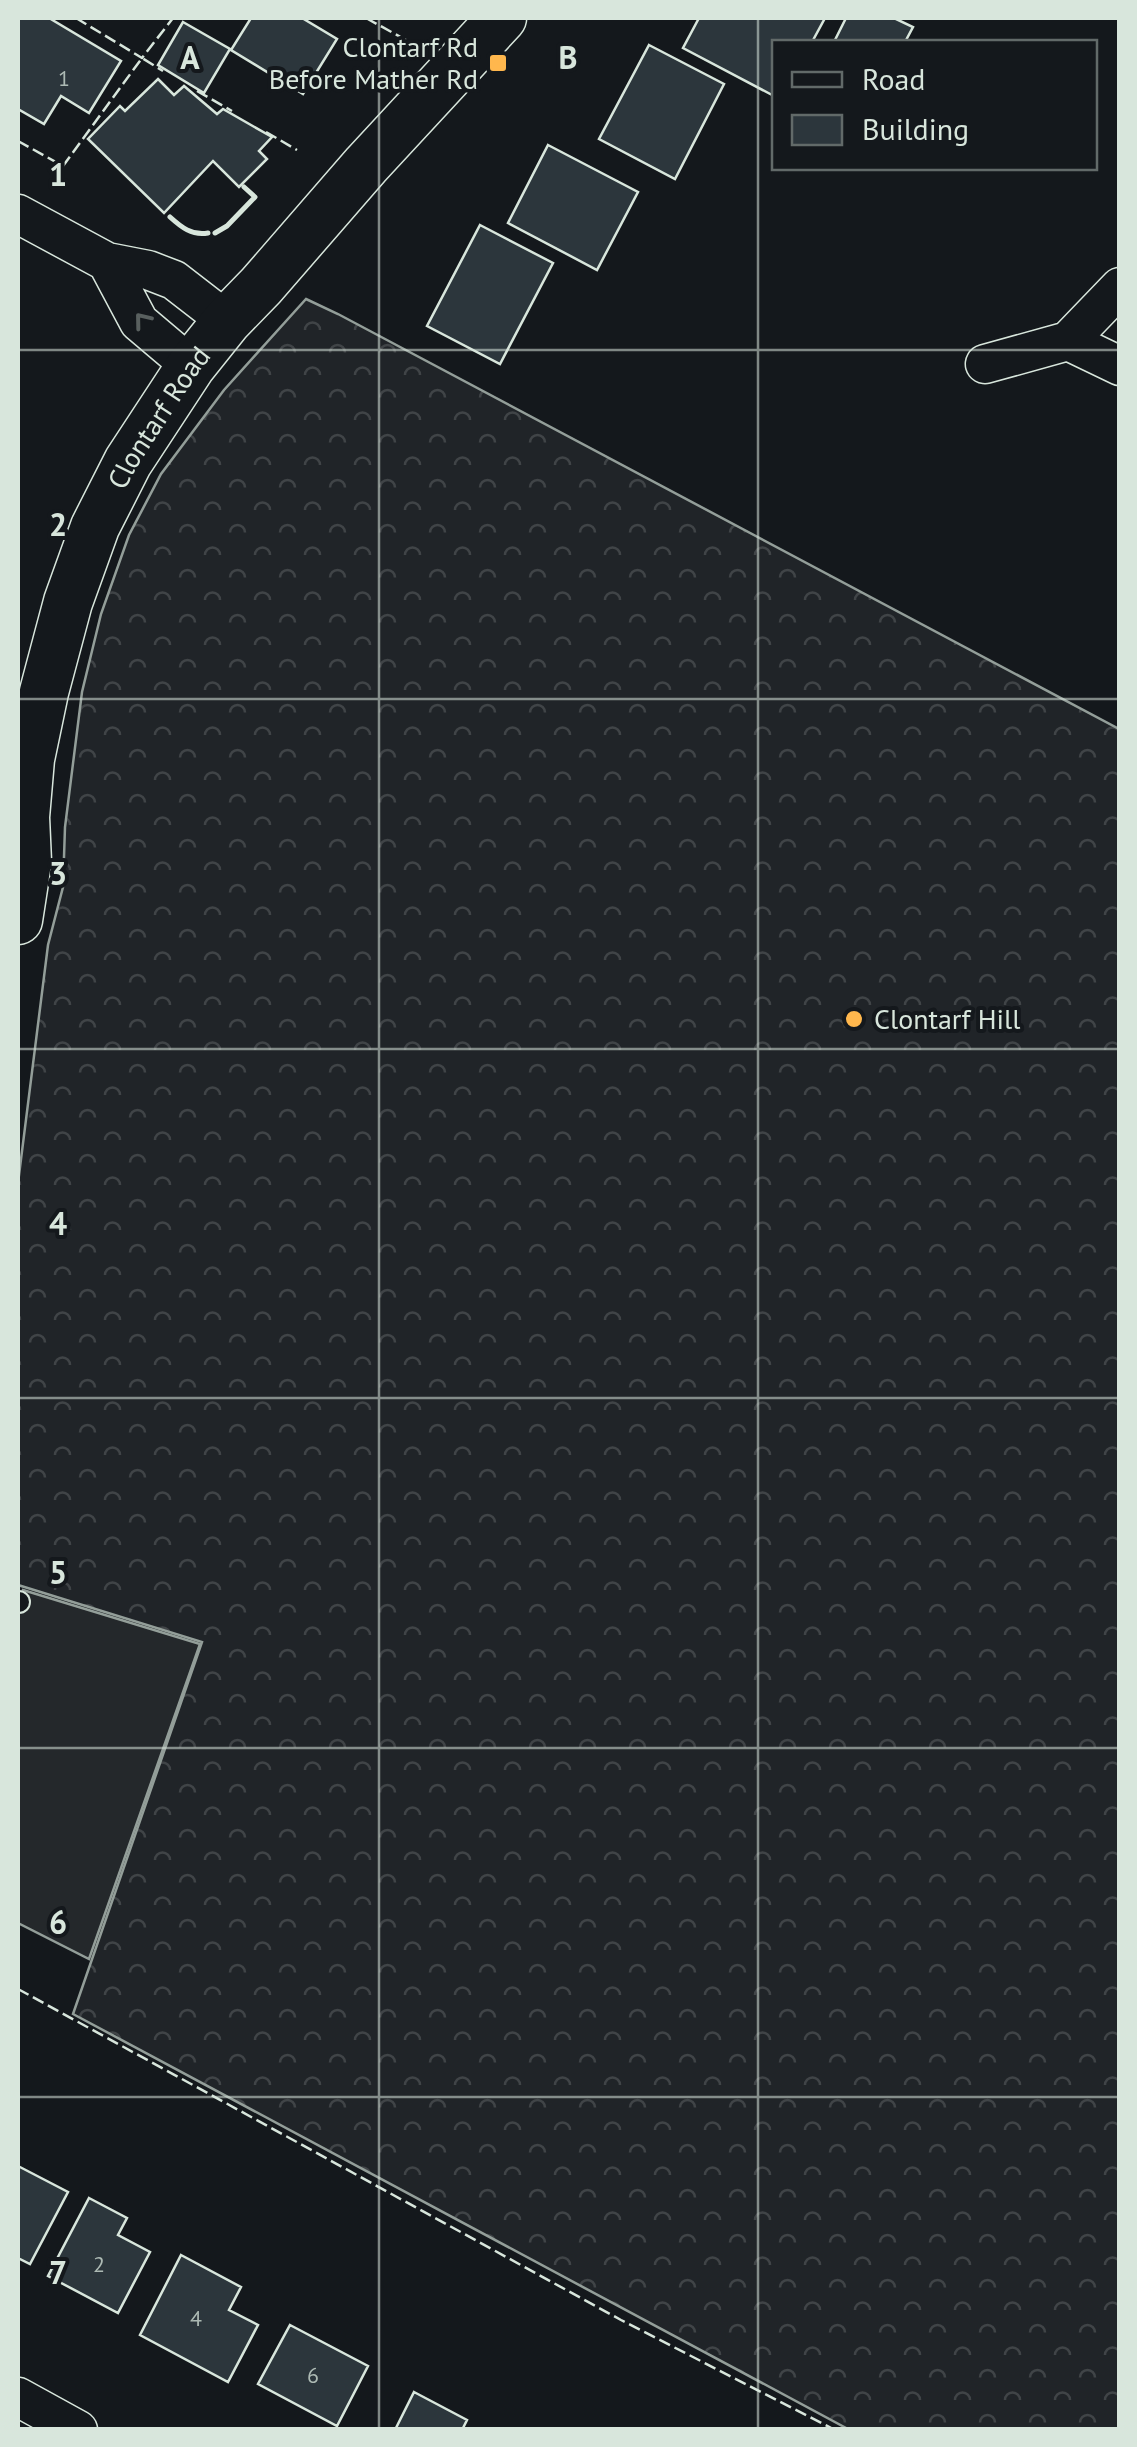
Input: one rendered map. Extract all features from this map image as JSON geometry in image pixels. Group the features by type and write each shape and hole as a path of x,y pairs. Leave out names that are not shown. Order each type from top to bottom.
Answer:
{"street":[{"name":"Clontarf Road","path":"18,920 26,862 30,759 44,692 94,526 128,462 190,366 227,321 502,18"},
{"path":"18,214 108,262 174,280 227,321"},
{"path":"108,262 139,322 190,366"},
{"path":"985,364 1068,341 1120,287"},
{"path":"1068,341 1120,366"},
{"path":"18,2397 78,2430"}],"green space":[{"path":"306,299 1119,729 1119,2429 848,2429 73,2014 202,1642 18,1585 18,1183 48,945 63,887 65,827 82,692 101,614 129,535 161,474 224,390"}],"shaded area":[{"path":"23,1590 200,1644 89,1959 18,1923 18,1608"}],"building":[{"path":"18,18 49,18 121,61 89,113 61,96 44,124 18,109"},
{"path":"251,18 302,18 337,39 303,94 231,50"},
{"path":"699,18 825,18 813,40 772,40 772,95 683,48"},
{"path":"846,18 894,18 913,27 906,40 835,40"},
{"path":"183,22 230,49 204,93 158,65"},
{"path":"649,45 724,84 675,179 599,139"},
{"path":"158,79 174,95 184,86 217,114 223,109 272,137 259,151 267,159 239,187 213,161 164,213 88,139 120,106 125,111"},
{"path":"548,145 638,192 597,270 508,223"},
{"path":"480,225 553,263 500,364 427,326"},
{"path":"18,2166 68,2192 30,2264 18,2258"},
{"path":"89,2198 127,2218 118,2235 150,2252 118,2313 48,2276"},
{"path":"181,2255 241,2287 229,2310 258,2325 228,2382 140,2335"},
{"path":"290,2325 368,2366 337,2426 258,2384"},
{"path":"414,2392 467,2420 462,2430 395,2430"}],"fence":[{"path":"76,18 142,58 173,18"},
{"path":"366,18 406,40"},
{"path":"18,141 63,166 142,58 163,71"},
{"path":"197,91 232,111"},
{"path":"266,132 297,150"},
{"path":"18,1989 621,2320 835,2430"}],"wall":[{"path":"215,233 255,197 244,187"},
{"path":"170,217 192,232 208,233"}],"place":[{"name":"Clontarf Rd Before Mather Rd","path":"498,63"},
{"name":"Clontarf Hill","path":"854,1019"}]}
